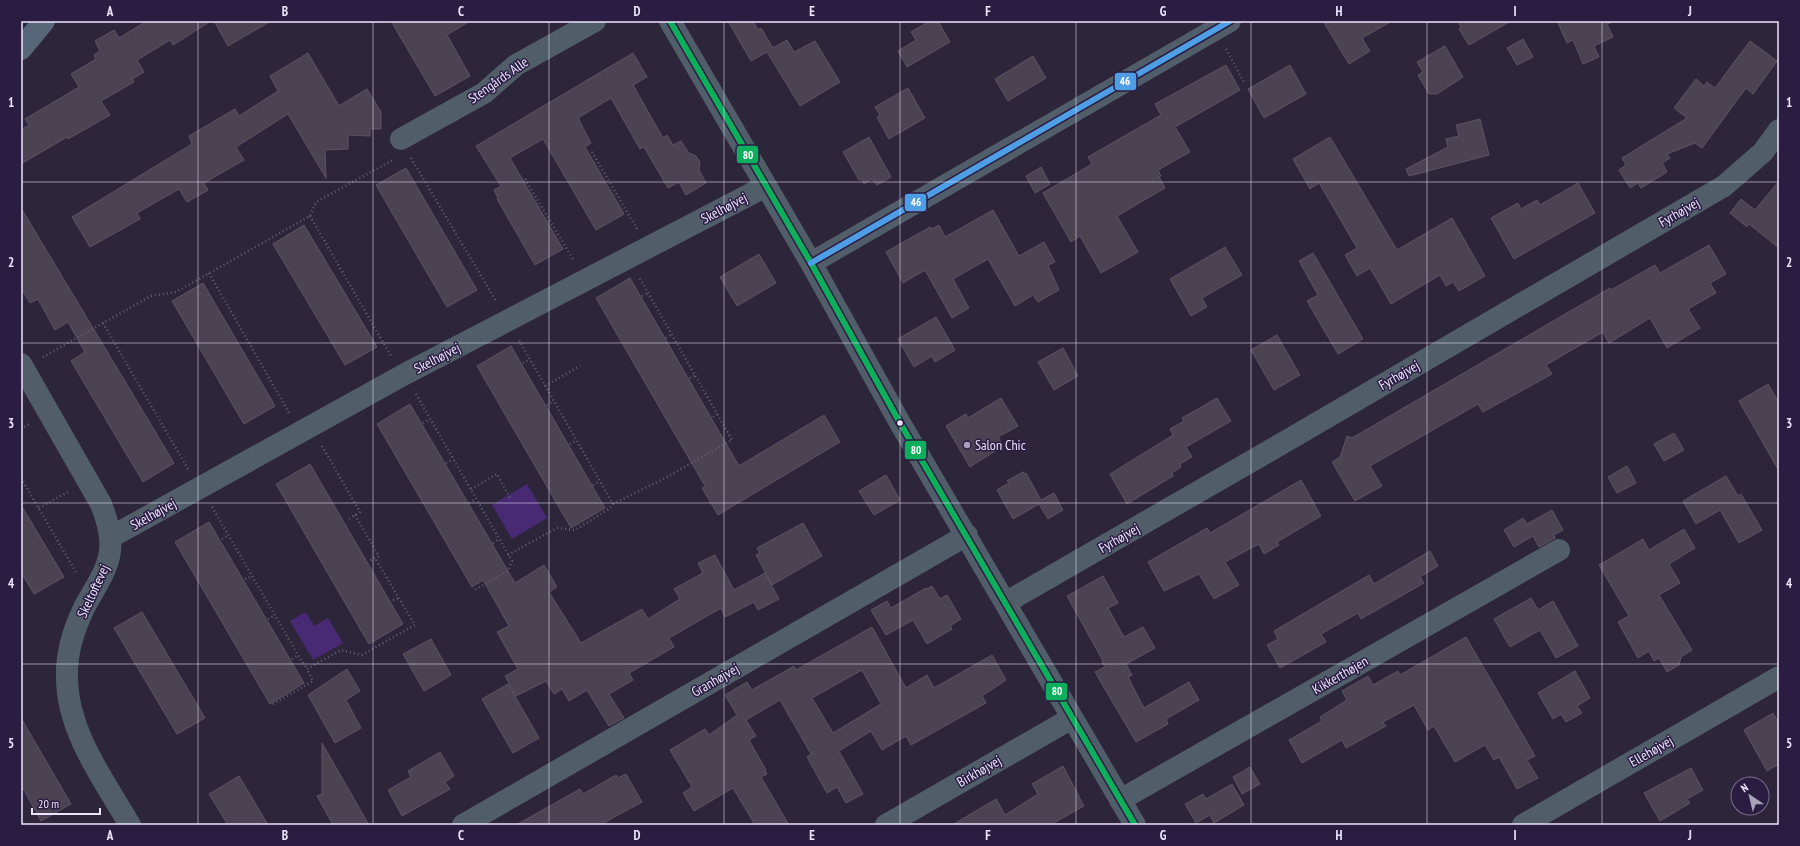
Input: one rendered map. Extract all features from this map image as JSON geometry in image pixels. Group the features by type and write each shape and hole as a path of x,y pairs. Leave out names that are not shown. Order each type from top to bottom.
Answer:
{"main road":[{"path":"21,49 44,21"}],"street":[{"name":"Stengårds Alle","path":"401,150 484,93 516,65 595,21"},
{"path":"670,21 811,263 900,423 967,535 1005,603 1135,825"},
{"path":"811,263 1222,25"},
{"name":"Fyrhøjvej","path":"1005,603 1724,186 1762,152 1779,130"},
{"name":"Skelhøjvej","path":"111,537 404,375 766,186"},
{"name":"Skeltoftevej","path":"22,366 102,504 111,537 110,552 106,565 91,597 84,608 70,647 67,679 70,706 83,744 130,825"},
{"name":"Granhøjvej","path":"463,825 967,535"},
{"name":"Kikkerthøjen","path":"1120,800 1559,550"},
{"name":"Ellehøjvej","path":"1523,825 1779,677"},
{"name":"Birkhøjvej","path":"886,825 1072,718"}],"path":[{"path":"1222,25 1245,84"},
{"path":"22,366 151,296 176,292 310,216 316,202 401,150 508,321 613,504"},
{"path":"592,152 648,248"},
{"path":"525,178 586,280"},
{"path":"310,216 512,561 508,571 473,591"},
{"path":"508,555 557,528 576,530 609,509 613,504 665,478 732,440 628,258"},
{"path":"209,273 305,430 360,512 347,520"},
{"path":"642,296 648,293"},
{"path":"102,323 229,535 313,681 273,704"},
{"path":"666,338 672,334"},
{"path":"523,363 530,359"},
{"path":"545,386 580,366"},
{"path":"690,378 695,375"},
{"path":"547,405 554,400"},
{"path":"713,417 718,414"},
{"path":"423,423 430,419"},
{"path":"570,444 577,440"},
{"path":"446,463 453,459"},
{"path":"470,489 497,474 510,498"},
{"path":"21,478 91,597"},
{"path":"39,508 88,480"},
{"path":"593,485 600,481"},
{"path":"469,503 476,499"},
{"path":"356,515 379,556 369,561"},
{"path":"222,539 229,535"},
{"path":"493,543 499,539"},
{"path":"307,669 341,650 362,655 415,625 375,558"},
{"path":"245,579 252,576"},
{"path":"393,600 399,598"},
{"path":"268,619 275,615"},
{"path":"292,659 298,655"}],"shaded area":[{"path":"527,484 547,518 512,539 492,505"},
{"path":"306,612 314,626 328,618 343,643 313,660 290,621"}],"building":[{"path":"147,21 211,21 173,45 170,40 137,60 144,72 132,79 134,82 101,101 110,115 68,139 67,137 21,164 21,130 29,125 25,119 79,87 71,74 96,59 94,55 100,51 95,41 114,30 119,38"},
{"path":"214,21 271,21 228,46"},
{"path":"391,21 470,21 447,35 470,76 435,96"},
{"path":"728,21 753,21 758,30 761,28 773,48 787,40 794,52 815,41 840,82 800,106 767,52 751,61"},
{"path":"930,21 938,21 950,42 907,67 898,51 916,40 911,32"},
{"path":"1323,21 1392,21 1362,38 1370,51 1349,64"},
{"path":"1458,21 1511,21 1469,45 1459,29 1461,27"},
{"path":"1557,21 1615,21 1607,24 1613,37 1594,46 1599,57 1583,64 1573,40 1567,43"},
{"path":"1523,39 1533,57 1517,65 1507,48"},
{"path":"1750,41 1777,61 1753,94 1746,88 1702,148 1695,143 1667,154 1670,158 1662,163 1667,172 1641,188 1638,183 1630,188 1619,170 1626,165 1622,158 1687,118 1674,108 1696,79 1704,86 1707,82 1715,88"},
{"path":"1445,46 1463,77 1437,94 1429,94 1418,75 1423,72 1417,62"},
{"path":"308,53 339,106 367,89 381,112 381,129 370,129 370,136 348,135 348,149 325,150 326,178 288,114 236,147 244,160 204,183 208,190 187,202 179,189 137,213 140,219 90,247 72,217 192,144 189,136 235,109 239,116 278,91 270,76"},
{"path":"633,53 647,77 633,85 663,138 667,135 673,145 681,141 689,153 696,156 700,162 699,170 706,183 686,195 679,182 668,188 644,147 640,149 611,98 578,118 591,143 585,147 624,214 596,230 543,139 510,158 563,249 535,265 497,199 498,198 494,190 501,186 476,146"},
{"path":"1033,56 1046,78 1008,101 995,79"},
{"path":"1226,65 1240,90 1175,127 1190,152 1158,170 1161,176 1159,177 1165,188 1117,216 1138,252 1101,273 1080,236 1071,242 1043,193 1092,164 1088,157 1161,115 1155,104"},
{"path":"1290,65 1306,94 1264,118 1248,89"},
{"path":"908,88 925,118 889,139 877,117 880,115 875,107"},
{"path":"1480,119 1489,155 1409,176 1406,169 1448,147 1446,139 1459,136 1456,125"},
{"path":"869,137 891,177 877,185 872,179 864,184 861,179 859,180 843,152"},
{"path":"1330,137 1397,250 1452,218 1485,276 1459,291 1453,282 1446,286 1440,275 1391,304 1370,268 1357,276 1345,255 1357,248 1319,183 1310,189 1293,159"},
{"path":"1041,167 1050,184 1035,193 1026,176"},
{"path":"406,168 477,290 447,307 376,185"},
{"path":"1779,181 1779,248 1749,224 1747,227 1730,213 1741,199 1755,210"},
{"path":"1578,183 1595,213 1514,259 1491,218 1518,203 1521,209 1537,200 1540,205"},
{"path":"21,208 174,463 143,482 71,361 85,352 68,322 55,330 38,299 30,303 21,288"},
{"path":"993,210 1019,256 1044,242 1055,262 1048,265 1059,290 1038,302 1033,295 1015,306 988,259 953,279 969,308 952,318 925,270 903,283 886,252 930,227 932,229 939,225 945,237"},
{"path":"304,225 377,347 345,365 273,244"},
{"path":"1709,245 1726,274 1710,283 1716,293 1688,309 1700,328 1667,348 1650,318 1609,343 1603,332 1546,365 1552,374 1483,412 1478,404 1370,466 1382,486 1355,501 1332,462 1340,457 1347,436 1352,438 1610,288 1611,290 1655,265 1660,273"},
{"path":"1225,247 1242,275 1202,298 1207,307 1191,316 1170,279"},
{"path":"1313,253 1363,339 1338,354 1307,301 1318,295 1299,261"},
{"path":"759,254 776,283 737,306 720,277"},
{"path":"630,278 739,466 824,415 840,442 718,515 702,488 705,486 596,298"},
{"path":"203,283 275,406 244,424 172,301"},
{"path":"936,317 955,350 935,362 932,356 914,367 898,339"},
{"path":"1277,335 1300,375 1274,390 1251,350"},
{"path":"511,346 605,508 571,528 477,366"},
{"path":"1063,348 1078,376 1054,390 1038,362"},
{"path":"1768,384 1779,403 1779,471 1739,401"},
{"path":"1001,398 1018,426 998,437 1003,446 970,467 946,426 966,414 968,418"},
{"path":"1217,398 1231,421 1186,447 1192,457 1180,464 1181,467 1172,473 1173,476 1127,504 1110,474 1173,435 1170,429 1184,421 1182,418"},
{"path":"410,404 515,583 544,565 557,587 549,592 581,643 642,609 648,619 680,599 674,589 703,573 698,563 715,555 734,590 765,573 779,599 758,610 754,602 725,617 721,608 669,638 674,647 629,673 633,680 609,694 624,718 609,726 587,690 569,701 562,689 554,694 546,681 516,696 505,676 518,669 497,632 509,626 483,580 472,587 377,424"},
{"path":"1674,433 1684,450 1664,461 1654,444"},
{"path":"310,464 403,624 369,644 276,484"},
{"path":"1627,466 1636,483 1617,493 1608,477"},
{"path":"1023,472 1024,474 1026,473 1041,500 1054,493 1063,510 1048,519 1039,504 1013,519 997,490 1009,483 1007,481"},
{"path":"886,475 900,500 874,515 859,491"},
{"path":"1726,476 1738,496 1741,494 1762,530 1739,543 1720,510 1696,524 1683,501"},
{"path":"1301,480 1321,516 1277,542 1279,545 1264,554 1259,544 1225,562 1239,585 1214,599 1199,574 1164,591 1148,562 1207,528 1210,533"},
{"path":"21,505 64,577 34,594 21,572"},
{"path":"1552,510 1563,530 1554,535 1555,538 1539,547 1533,536 1514,547 1504,530 1523,518 1527,524"},
{"path":"209,522 304,683 270,704 175,542"},
{"path":"803,523 822,556 772,585 756,555 760,553 757,548"},
{"path":"1684,529 1695,548 1669,564 1680,583 1659,595 1692,650 1681,657 1679,665 1667,672 1659,658 1654,661 1649,651 1638,658 1618,622 1629,616 1599,565 1643,539 1649,550"},
{"path":"1430,551 1438,566 1420,577 1424,583 1361,619 1358,613 1321,634 1326,642 1280,668 1267,645 1278,639 1274,631 1369,575 1374,584"},
{"path":"1103,576 1118,603 1108,608 1124,637 1143,627 1155,648 1126,664 1132,675 1128,677 1144,708 1189,682 1199,700 1166,719 1168,724 1136,742 1095,672 1105,667 1102,662 1103,661 1067,596"},
{"path":"932,586 940,599 947,595 961,619 950,626 952,629 927,644 913,620 886,635 871,610 887,601 891,608"},
{"path":"1531,598 1538,610 1553,601 1578,646 1556,658 1540,630 1510,647 1494,619"},
{"path":"142,612 205,718 177,734 114,628"},
{"path":"872,627 906,688 927,675 934,688 992,655 1006,680 982,696 986,703 911,745 906,736 882,750 871,731 839,751 863,794 846,803 837,787 827,793 807,757 811,754 780,700 746,720 756,736 749,740 766,770 767,774 761,777 789,825 755,825 733,788 694,811 683,793 692,787 670,750 705,729 709,735 737,715 725,695 747,682 752,690 794,666 796,670","holes":["862,670 881,704 833,733 812,698"]},
{"path":"1466,637 1535,756 1527,760 1538,778 1517,789 1499,757 1494,760 1485,745 1455,762 1434,726 1428,730 1414,705 1383,722 1386,726 1346,748 1342,740 1302,763 1289,740 1322,721 1320,717 1347,700 1342,691 1368,676 1373,685 1398,671 1400,675"},
{"path":"431,639 451,675 424,691 403,654"},
{"path":"347,669 360,691 346,700 361,728 335,743 308,695"},
{"path":"1575,671 1590,698 1577,706 1582,713 1566,722 1561,714 1553,719 1538,693"},
{"path":"508,684 539,738 513,753 482,699"},
{"path":"1773,713 1779,724 1779,764 1767,771 1744,730"},
{"path":"21,718 71,804 41,821 21,785"},
{"path":"322,743 369,825 333,825 317,796 322,794"},
{"path":"440,752 454,776 445,782 450,789 402,816 388,790 411,777 408,771"},
{"path":"1063,766 1084,806 1050,825 952,825 996,799 1005,815 1038,794 1032,784"},
{"path":"1250,767 1260,784 1242,794 1233,777"},
{"path":"1691,768 1703,790 1687,799 1690,803 1660,821 1644,793"},
{"path":"626,774 642,802 600,825 516,825 580,789 583,794 616,775 618,778"},
{"path":"239,776 268,825 228,825 209,794"},
{"path":"1232,784 1244,805 1214,823 1210,815 1196,823 1185,804 1203,794 1206,799"}],"transit line":[{"name":"80","path":"670,21 811,263 900,423 1135,825"},
{"name":"46","path":"811,263 1230,21"}],"place":[{"name":"Salon Chic","path":"967,445"}]}
